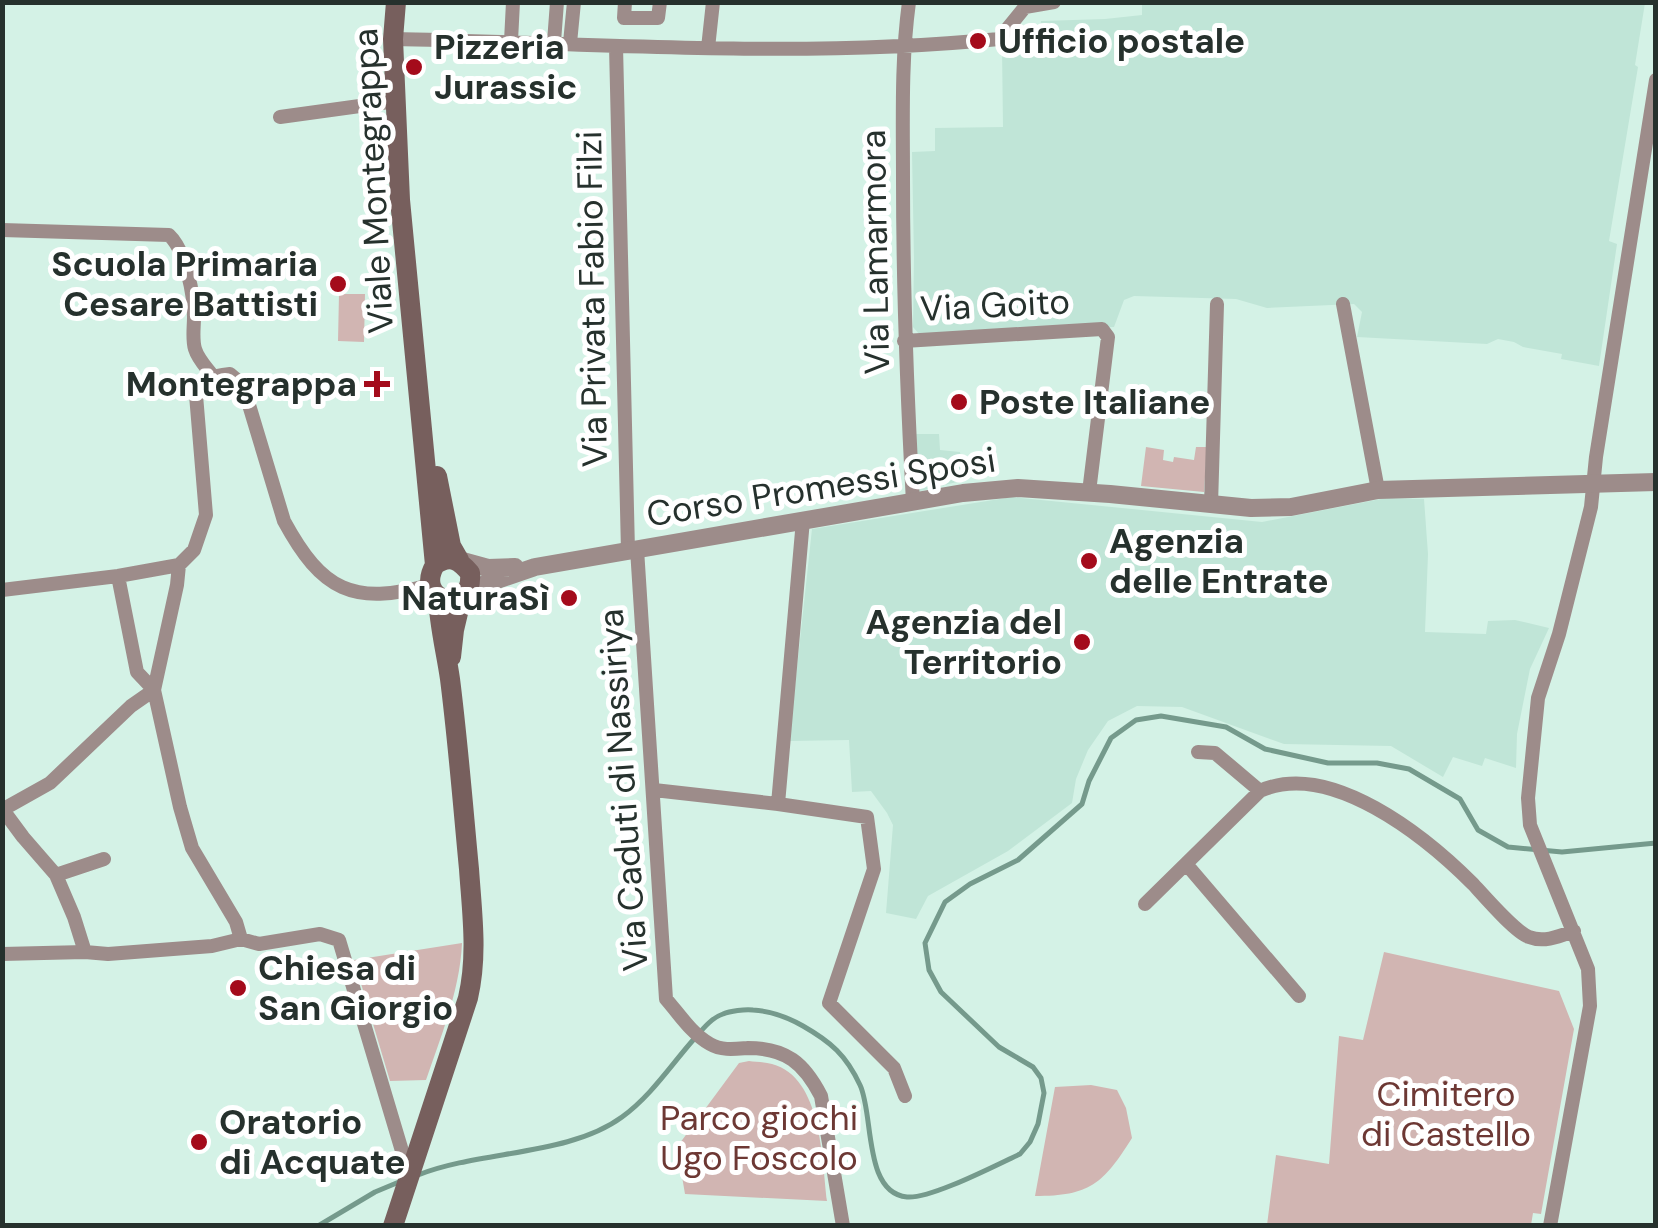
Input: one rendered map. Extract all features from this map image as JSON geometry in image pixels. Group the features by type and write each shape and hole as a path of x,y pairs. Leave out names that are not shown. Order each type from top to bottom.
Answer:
{"main road":[{"name":"Viale Montegrappa","path":"393,1223 468,998 474,974 475,941 449,674 438,622 400,200 396,2"},
{"name":"Viale Montegrappa","path":"416,356 451,546 470,573 454,630 449,674"},
{"path":"459,560 450,558 434,582 454,600 465,593"}],"street":[{"path":"510,41 513,2"},
{"path":"557,2 562,42"},
{"path":"562,42 574,2"},
{"path":"625,2 624,18 658,18 660,2"},
{"path":"708,48 713,2"},
{"name":"Via Lamarmora","path":"909,2 902,48 904,341 913,502"},
{"path":"394,39 708,48 902,48 999,39 1025,7 1054,2"},
{"name":"Via Privata Fabio Filzi","path":"616,46 632,550"},
{"path":"1550,1226 1590,1006 1588,968 1530,825 1528,798 1538,698 1559,634 1591,507 1656,80"},
{"path":"280,117 396,101"},
{"path":"2,230 170,235 178,244 190,282 193,344 212,376"},
{"path":"1211,505 1216,304"},
{"path":"1343,304 1378,490"},
{"name":"Via Goito","path":"904,341 1102,329 1108,336 1089,492"},
{"path":"2,590 118,576 179,564 194,550 206,515 196,395 202,382 212,376 230,374 243,386 284,521 323,576 339,588 370,593 398,594 434,582"},
{"name":"Corso Promessi Sposi","path":"459,560 488,568 535,567 963,493 1018,488 1250,508 1291,507 1378,490 1656,482"},
{"path":"778,804 803,520"},
{"name":"Via Caduti di Nassiriya","path":"632,550 654,790 666,999 684,1022 710,1044 728,1050 775,1050 798,1062 812,1078 821,1096 843,1226"},
{"path":"179,564 154,690 192,848 236,922 234,940"},
{"name":"Corso Promessi Sposi","path":"465,593 535,567"},
{"path":"118,576 137,672 154,690"},
{"path":"85,952 56,875 3,810 50,783 131,706 154,690"},
{"path":"1198,752 1215,753 1260,791"},
{"path":"1145,904 1260,791 1276,783 1308,782 1336,789 1399,821 1453,864 1528,937 1550,939 1574,931"},
{"path":"654,790 867,817 874,869 829,1004 894,1068 905,1096"},
{"path":"56,875 104,859"},
{"path":"1187,865 1299,996"},
{"path":"2,954 108,954 212,946 234,940 259,944 320,934 339,940 402,1152 414,1165"}],"shaded area":[{"path":"1142,2 1645,3 1609,241 1617,244 1599,366 1561,359 1562,354 1498,339 1487,344 1357,337 1362,312 1354,304 1267,308 1236,299 1134,296 1124,300 1114,327 920,335 913,327 912,152 935,151 935,128 1003,127 1002,47 1039,37 1041,21 1142,15"},
{"path":"914,434 939,434 940,450 960,452 965,480 916,492"},
{"path":"1012,497 1262,522 1386,498 1424,499 1428,554 1425,632 1486,634 1488,621 1515,620 1549,628 1530,669 1517,734 1516,768 1485,758 1482,766 1453,757 1443,777 1391,746 1284,744 1182,707 1137,706 1108,721 1088,750 1076,779 1072,803 1008,851 928,896 916,919 886,913 893,825 871,791 852,792 849,740 789,741 812,529"}],"green space":[{"path":"339,294 365,294 364,342 338,341"},
{"path":"1146,447 1164,450 1163,460 1173,462 1174,457 1194,460 1196,447 1207,447 1204,492 1141,486"},
{"path":"462,943 454,995 426,1080 390,1081 354,960"},
{"name":"Cimitero di Castello","path":"1384,952 1559,991 1574,1029 1541,1214 1533,1213 1531,1225 1267,1225 1276,1155 1329,1164 1339,1036 1363,1040"},
{"name":"Parco giochi Ugo Foscolo","path":"739,1063 772,1064 789,1072 801,1085 821,1143 827,1201 685,1194 677,1147"},
{"path":"1091,1085 1117,1090 1126,1108 1132,1138 1103,1177 1093,1184 1069,1193 1035,1196 1055,1087"}],"waterway":[{"path":"418,1175 551,1146 601,1130 642,1100 711,1021 726,1013 746,1010 773,1013 798,1023 843,1057 864,1098 876,1167 893,1192 907,1197 931,1193 1020,1154 1038,1124 1044,1093 1041,1078 1033,1067 999,1047 941,992 929,970 925,943 945,902 970,884 1018,860 1082,804 1111,738 1136,720 1161,716 1226,727 1265,749 1328,763 1377,763 1409,769 1460,799 1478,830 1508,847 1562,852 1656,843"},
{"path":"318,1226 399,1182"}],"place":[{"name":"Ufficio postale","path":"978,41"},
{"name":"Pizzeria Jurassic","path":"414,67"},
{"name":"Scuola Primaria Cesare Battisti","path":"338,284"},
{"name":"Montegrappa","path":"377,384"},
{"name":"Poste Italiane","path":"959,402"},
{"name":"Agenzia delle Entrate","path":"1089,561"},
{"name":"NaturaSì","path":"569,598"},
{"name":"Agenzia del Territorio","path":"1082,642"},
{"name":"Chiesa di San Giorgio","path":"238,988"},
{"name":"Oratorio di Acquate","path":"199,1142"}]}
